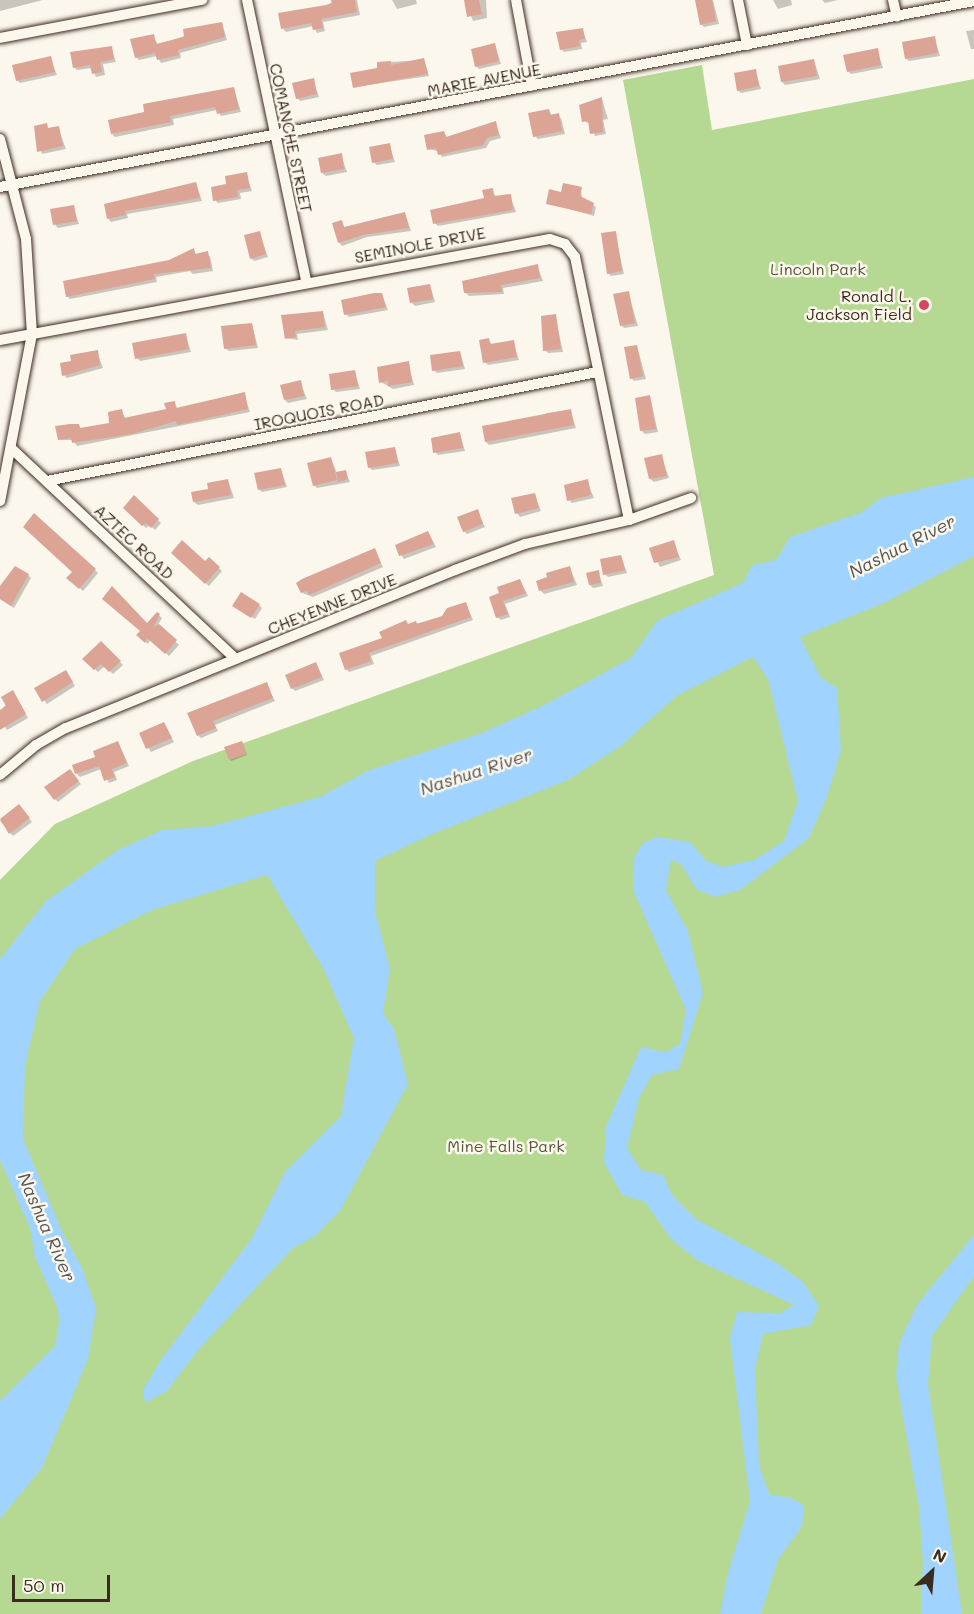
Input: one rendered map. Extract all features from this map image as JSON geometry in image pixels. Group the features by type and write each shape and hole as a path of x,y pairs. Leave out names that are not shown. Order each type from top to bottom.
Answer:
{"street":[{"path":"0,38 202,0"},
{"name":"COMANCHE STREET","path":"247,0 306,281"},
{"path":"516,0 532,86"},
{"path":"738,0 747,45"},
{"path":"893,0 897,17"},
{"name":"MARIE AVENUE","path":"0,186 974,1"},
{"path":"0,139 26,239 32,334 0,501"},
{"name":"SEMINOLE DRIVE","path":"0,340 306,281 550,239 565,244 575,257 629,520"},
{"name":"IROQUOIS ROAD","path":"47,481 597,372"},
{"name":"AZTEC ROAD","path":"11,448 236,659"},
{"name":"CHEYENNE DRIVE","path":"0,775 55,733 236,659 499,554 629,520 692,498"}],"green space":[{"name":"Mine Falls Park","path":"702,65 712,130 974,79 974,1614 0,1614 0,880 55,824 193,761 714,575 623,80"}],"water":[{"name":"Nashua River","path":"974,477 974,556 884,603 800,637 821,678 837,688 841,751 827,797 809,838 740,890 716,897 697,890 682,866 671,859 666,890 688,931 703,993 679,1069 652,1075 639,1098 627,1148 641,1170 663,1175 672,1195 696,1219 777,1263 803,1282 819,1306 811,1325 763,1334 755,1369 759,1466 770,1495 792,1498 804,1506 802,1526 778,1560 761,1614 720,1614 728,1573 750,1501 730,1338 737,1312 780,1313 794,1305 698,1261 671,1239 645,1202 622,1195 604,1162 606,1127 641,1047 666,1052 680,1044 686,1010 633,890 634,858 643,843 657,837 690,842 705,860 722,867 754,860 784,841 798,801 768,679 753,657 676,696 621,746 568,780 430,835 375,861 375,910 390,969 383,1013 394,1029 408,1084 340,1211 315,1236 292,1249 198,1350 167,1391 145,1403 143,1390 161,1360 252,1238 285,1172 341,1116 354,1038 323,968 267,875 152,910 75,949 40,1001 25,1066 23,1139 62,1231 82,1268 96,1308 88,1359 42,1468 0,1519 0,1401 55,1346 59,1323 58,1309 35,1257 30,1228 0,1160 0,959 46,901 118,850 162,830 212,826 320,797 367,771 482,733 546,704 631,658 658,620 743,583 752,565 776,560 790,537 860,513 881,498"},
{"path":"974,1235 974,1276 932,1336 928,1384 962,1614 921,1614 923,1560 919,1507 896,1376 899,1343 918,1303"}],"building":[{"path":"331,0 355,0 357,12 321,19 323,28 313,30 311,23 281,29 278,13 332,4"},
{"path":"464,0 479,0 482,14 467,17"},
{"path":"695,0 712,0 716,21 700,25"},
{"path":"222,22 225,37 178,50 179,55 157,60 155,53 135,58 130,39 154,34 156,44 184,37 183,29"},
{"path":"583,28 585,39 579,40 580,46 560,50 556,32"},
{"path":"935,36 938,53 905,59 902,42"},
{"path":"495,43 499,61 475,67 471,49"},
{"path":"112,46 114,59 100,62 102,72 92,74 90,65 73,68 70,52"},
{"path":"878,48 881,65 847,72 843,55"},
{"path":"51,56 55,72 16,81 12,65"},
{"path":"424,58 428,74 353,88 350,73 377,68 377,62 391,61 391,65"},
{"path":"814,59 817,76 781,82 778,66"},
{"path":"756,69 759,86 737,91 734,73"},
{"path":"314,78 317,94 296,99 292,83"},
{"path":"234,87 239,109 217,114 215,107 170,116 171,122 111,134 108,120 144,112 143,104"},
{"path":"602,97 603,132 590,134 588,121 582,122 579,105"},
{"path":"549,109 550,115 559,113 562,131 533,137 528,113"},
{"path":"496,121 499,135 487,138 483,145 438,155 436,148 427,150 424,135 444,131 446,137"},
{"path":"47,123 48,128 59,126 63,146 37,152 34,126"},
{"path":"390,143 393,159 372,163 369,147"},
{"path":"342,153 344,169 321,173 318,158"},
{"path":"247,172 250,188 237,190 238,197 213,201 211,187 226,184 225,176"},
{"path":"196,182 200,198 125,211 126,215 107,219 104,204"},
{"path":"563,183 582,187 580,196 594,203 591,214 546,204 549,189 561,192"},
{"path":"493,188 494,196 511,194 513,210 433,224 430,210 484,198 482,190"},
{"path":"74,205 77,221 53,225 50,209"},
{"path":"405,212 409,228 363,235 338,243 332,223 342,220 344,227"},
{"path":"260,231 266,254 250,259 244,235"},
{"path":"616,231 622,271 607,274 601,233"},
{"path":"194,248 195,254 208,251 211,268 154,274 155,279 66,297 63,281 169,260"},
{"path":"538,264 540,278 501,285 502,292 464,293 462,281"},
{"path":"430,284 433,299 410,303 407,288"},
{"path":"629,291 635,323 620,326 613,294"},
{"path":"382,293 386,307 344,315 341,300"},
{"path":"323,311 325,327 295,331 296,337 285,339 281,315"},
{"path":"556,314 561,349 543,351 541,316"},
{"path":"252,323 256,345 224,349 221,326"},
{"path":"186,333 189,349 135,359 132,343"},
{"path":"489,338 490,344 514,340 517,357 483,363 479,340"},
{"path":"637,345 643,376 630,379 624,347"},
{"path":"98,350 100,365 62,376 60,363 71,361 70,355"},
{"path":"460,351 463,366 432,371 430,355"},
{"path":"409,361 412,382 388,386 388,381 379,383 377,367"},
{"path":"355,370 358,386 331,390 329,374"},
{"path":"301,380 304,396 284,400 280,385"},
{"path":"245,392 248,409 177,425 176,421 132,434 72,443 71,438 58,440 55,426 79,424 80,428 109,423 108,412 122,409 124,418 166,409 164,403 175,401 176,408"},
{"path":"650,395 656,429 640,431 635,398"},
{"path":"571,409 574,425 485,442 482,426"},
{"path":"460,432 463,448 433,453 431,438"},
{"path":"395,447 398,463 368,468 365,452"},
{"path":"662,454 667,476 649,479 644,458"},
{"path":"331,457 337,480 313,486 307,463"},
{"path":"281,468 285,485 258,490 254,473"},
{"path":"346,470 348,479 338,482 336,472"},
{"path":"228,479 231,495 193,502 191,492 208,489 207,483"},
{"path":"588,479 591,495 567,501 564,485"},
{"path":"535,493 539,508 515,514 511,498"},
{"path":"134,495 159,519 151,528 146,523 142,526 123,508"},
{"path":"478,509 483,524 463,532 457,517"},
{"path":"34,513 96,569 79,589 66,578 72,572 23,527"},
{"path":"428,531 434,544 399,556 395,545"},
{"path":"182,540 205,561 209,557 220,567 205,584 171,553"},
{"path":"674,540 679,557 654,563 649,548"},
{"path":"375,548 381,563 309,595 307,591 301,593 296,583 302,579"},
{"path":"621,555 625,570 603,575 600,559"},
{"path":"15,566 29,574 11,606 0,599 0,586"},
{"path":"570,566 574,582 539,591 536,581 547,577 546,573"},
{"path":"599,570 601,583 589,585 586,573"},
{"path":"520,579 526,593 503,601 508,614 496,618 489,597 499,593 497,587"},
{"path":"112,586 147,623 157,612 160,614 153,628 159,624 177,640 165,654 147,638 145,643 136,635 140,631 102,599"},
{"path":"241,592 260,604 251,618 232,606"},
{"path":"466,602 471,617 369,653 371,661 345,670 339,653 382,638 379,632 406,620 408,624 416,621 417,624 442,616 447,608"},
{"path":"101,641 121,661 109,672 101,664 94,670 82,659"},
{"path":"316,662 322,677 291,689 285,675"},
{"path":"66,670 73,682 42,702 34,688"},
{"path":"267,682 273,698 213,721 216,728 197,736 187,713"},
{"path":"13,690 26,714 0,730 0,710 6,706 1,697"},
{"path":"164,722 172,738 146,749 139,733"},
{"path":"118,741 127,763 112,769 115,777 104,781 99,766 75,774 72,765 95,757 93,751"},
{"path":"242,741 247,754 229,760 224,747"},
{"path":"70,769 79,781 54,800 44,787"},
{"path":"19,804 30,818 9,834 0,819"}],"place":[{"name":"Ronald L. Jackson Field","path":"924,305"}],"park label":[{"name":"Lincoln Park","path":"818,269"}]}
